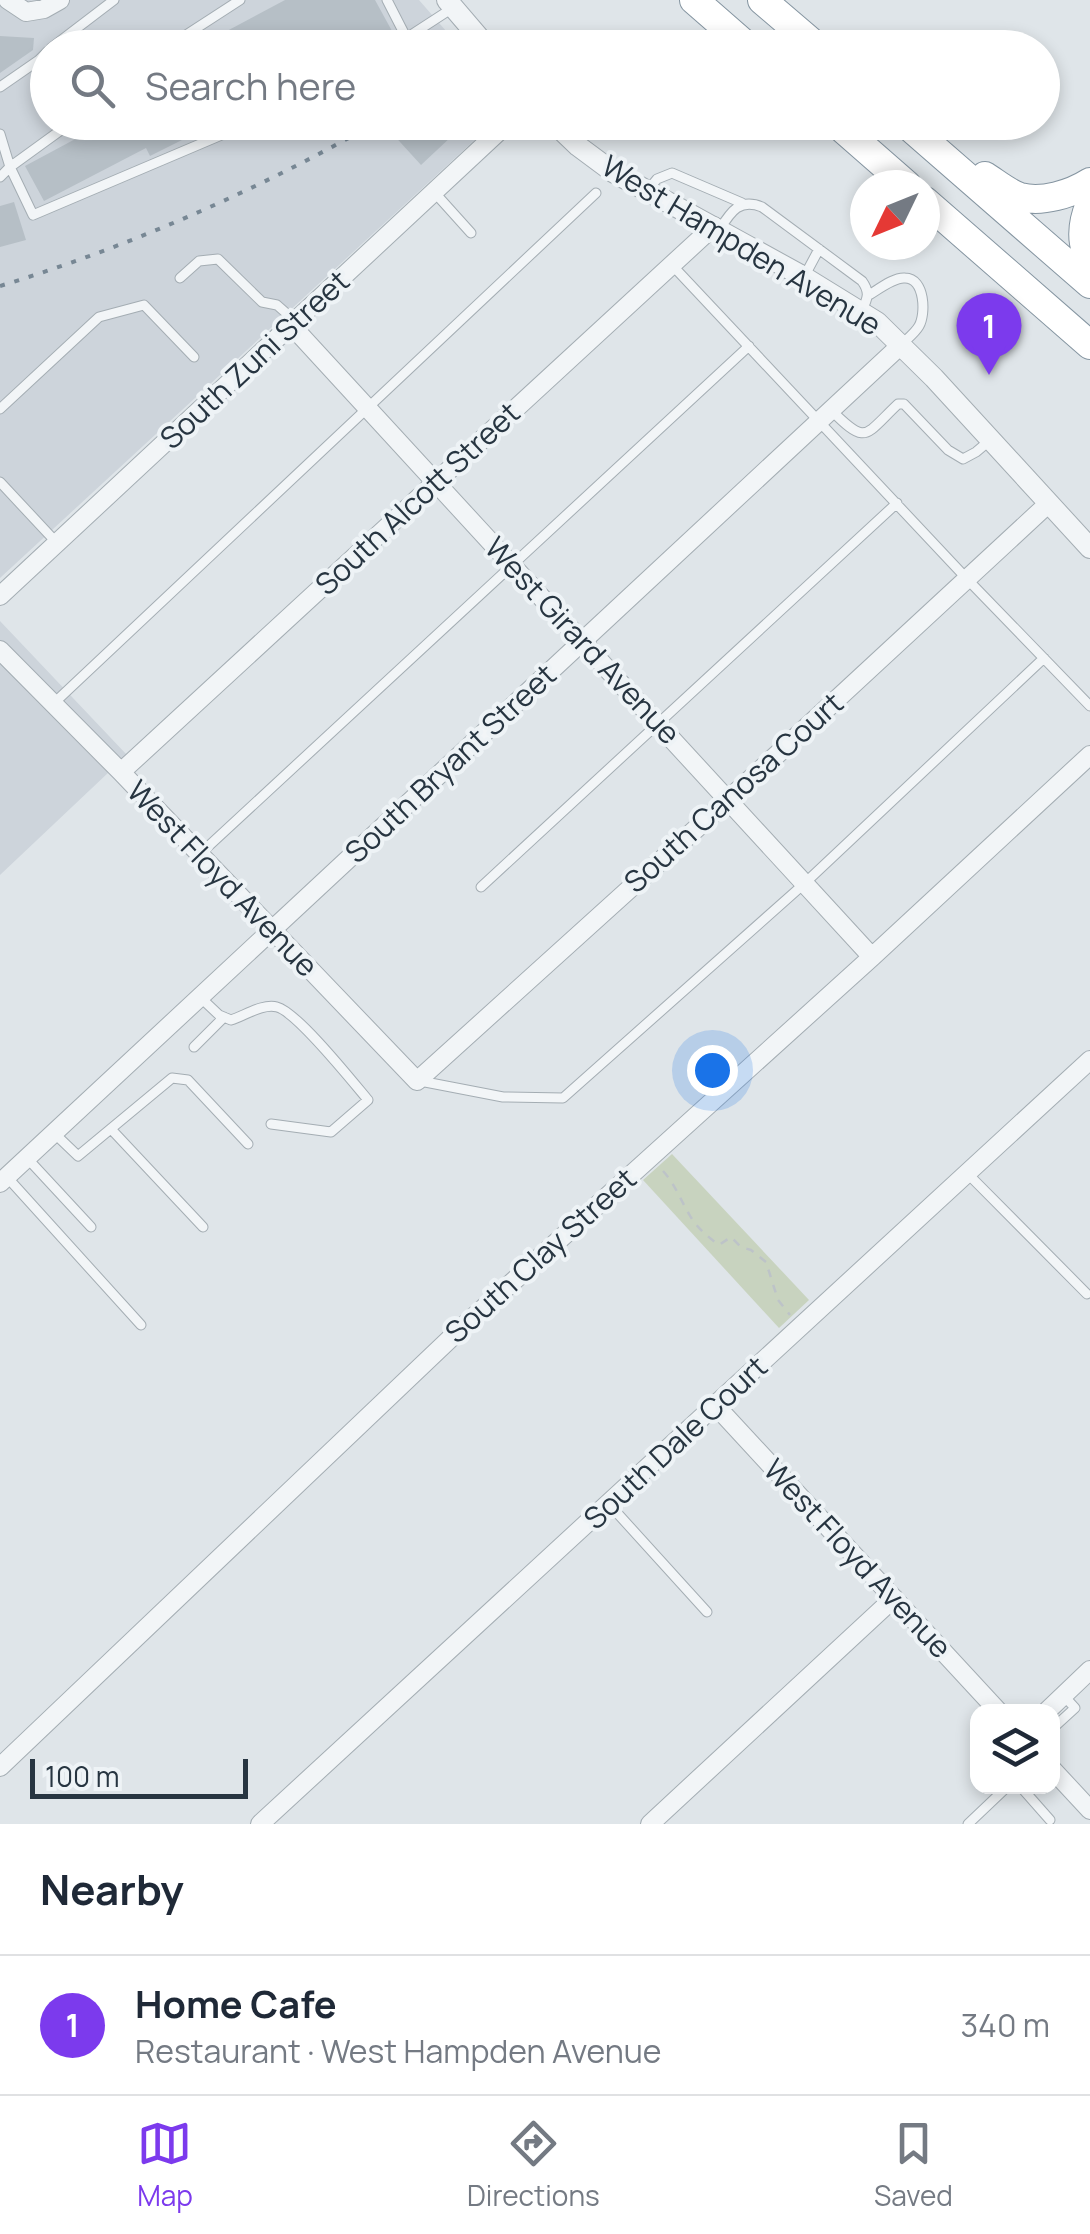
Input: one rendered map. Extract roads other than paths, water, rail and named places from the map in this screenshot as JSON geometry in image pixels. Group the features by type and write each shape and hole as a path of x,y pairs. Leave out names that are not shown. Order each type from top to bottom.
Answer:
{"highway":[{"path":"694,0 728,30"},
{"path":"762,0 797,30"},
{"path":"856,140 890,170"},
{"path":"925,140 1090,284"},
{"path":"937,140 1022,198 1052,197 1090,182"},
{"path":"1090,204 1083,236 1090,260"},
{"path":"940,214 1090,345"}],"street":[{"path":"8,0 26,12 44,9 60,0"},
{"path":"450,4 472,30"},
{"name":"South Zuni Street","path":"0,596 490,140"},
{"name":"West Hampden Avenue","path":"573,140 613,172 804,277 865,303 1090,548"},
{"name":"South Alcott Street","path":"121,772 717,227"},
{"name":"West Girard Avenue","path":"294,324 511,566 872,956"},
{"name":"South Bryant Street","path":"4,1180 902,344"},
{"name":"South Canosa Court","path":"417,1081 968,580 1048,502"},
{"name":"West Floyd Avenue","path":"0,650 417,1081"},
{"name":"South Clay Street","path":"0,1767 455,1334 1090,754"},
{"name":"South Dale Court","path":"260,1824 1090,1060"},
{"name":"West Floyd Avenue","path":"716,1406 992,1704"},
{"path":"650,1824 894,1598"},
{"path":"1054,1704 1090,1670"},
{"path":"1060,1778 1090,1810"}],"lane":[{"path":"75,30 114,0"},
{"path":"194,30 240,0"},
{"path":"387,0 403,30"},
{"path":"417,30 450,4"},
{"path":"0,87 30,66"},
{"path":"0,134 10,167 33,215 210,140"},
{"path":"0,177 47,140"},
{"path":"648,190 672,172 742,203 762,207 862,280 865,303 896,280 913,280 921,292 921,321 902,344"},
{"path":"434,192 470,233"},
{"path":"53,704 596,194"},
{"path":"717,227 742,203"},
{"path":"804,277 819,249"},
{"path":"180,278 198,261 218,259 262,302 278,305 294,324"},
{"path":"671,265 748,346 825,415 855,433 869,432 898,404 904,404 963,459 991,440"},
{"path":"0,409 99,317 144,305 194,357"},
{"path":"199,855 748,346"},
{"path":"825,415 838,441 1090,706"},
{"path":"838,441 850,429"},
{"path":"0,482 58,543"},
{"path":"480,887 897,503"},
{"path":"417,1081 503,1097 563,1098 805,883 1044,658"},
{"path":"200,997 219,1015 231,1020 266,1006 284,1010 368,1100 331,1132 271,1124"},
{"path":"194,1048 224,1017"},
{"path":"54,1133 78,1156 172,1078 188,1080 248,1144"},
{"path":"111,1129 203,1227"},
{"path":"27,1158 91,1227"},
{"path":"967,1173 1087,1294"},
{"path":"4,1180 141,1324"},
{"path":"609,1504 707,1612"},
{"path":"1060,1722 1075,1708 1063,1695"},
{"path":"968,1824 1000,1794"},
{"path":"1027,1794 1050,1820"}],"railway":[{"path":"0,286 193,214 344,140"}],"place":[{"name":"Home Cafe","path":"989,375"}]}
